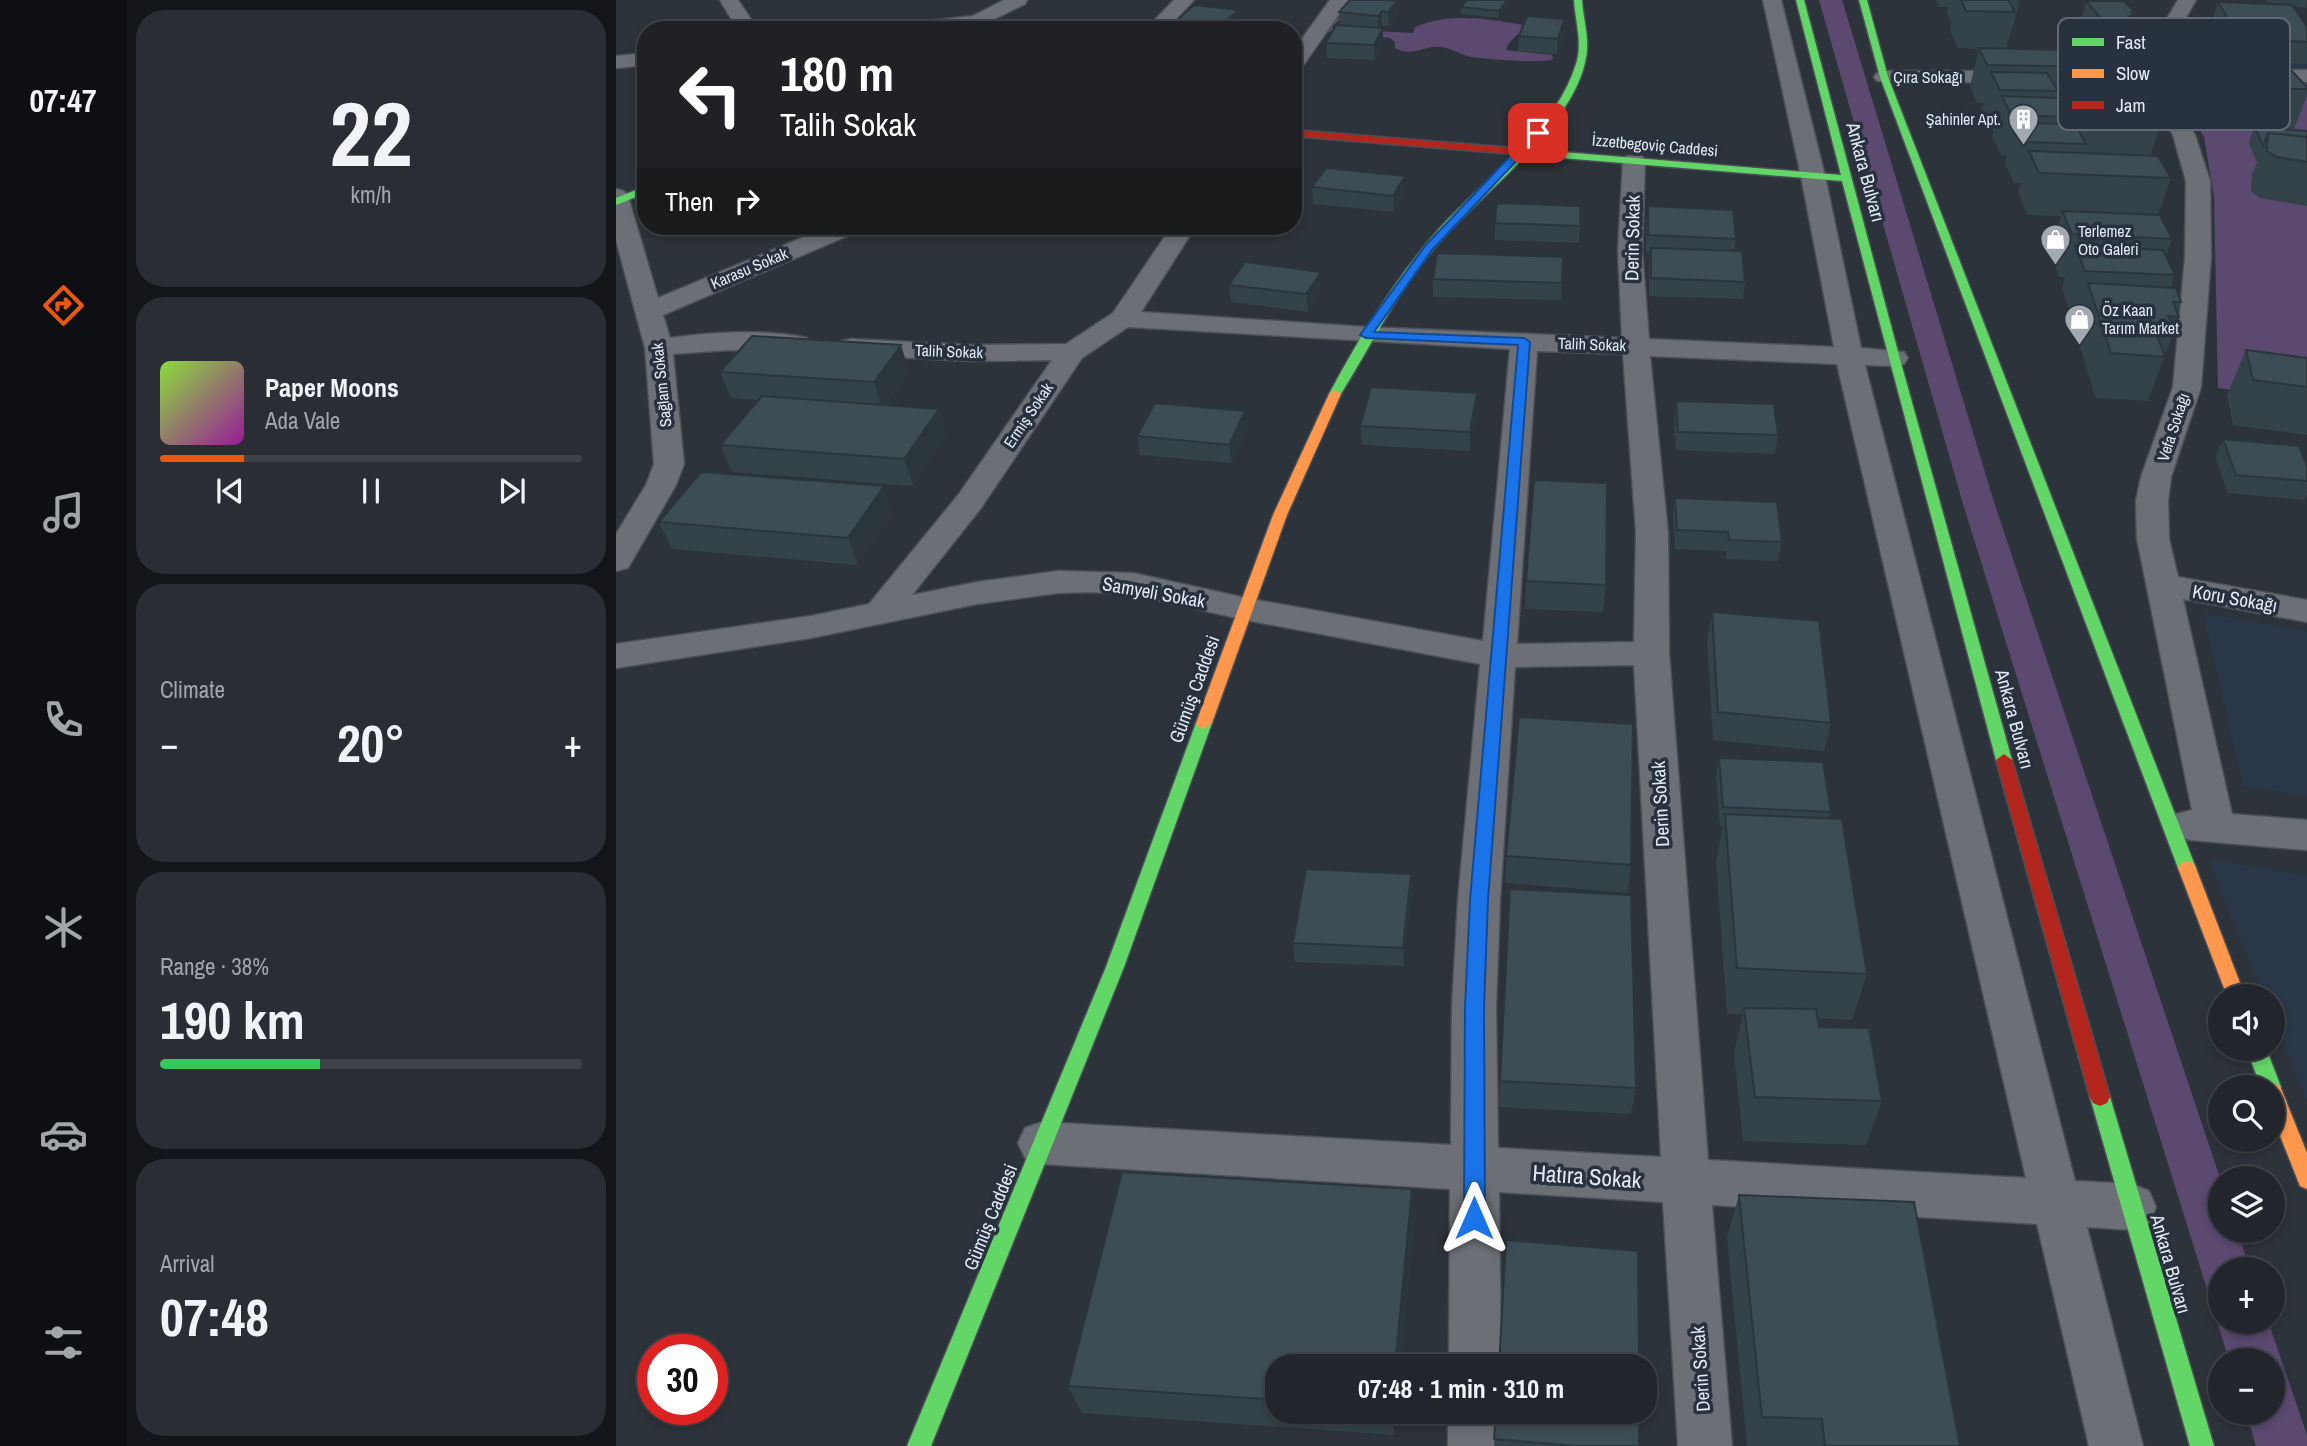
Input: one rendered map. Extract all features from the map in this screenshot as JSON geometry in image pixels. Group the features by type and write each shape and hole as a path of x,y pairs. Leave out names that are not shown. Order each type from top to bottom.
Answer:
{"main road":[{"name":"Gümüş Caddesi","path":"919,1446 1141,900 1271,540 1320,425 1366,335 1432,243 1521,152 1554,114 1568,93 1584,50 1578,0"},
{"name":"Ankara Bulvarı","path":"1800,0 1894,358 2017,806 2202,1446"},
{"path":"1863,0 1884,77 2231,984"},
{"name":"İzzetbegoviç Caddesi","path":"1302,134 1846,178"},
{"path":"617,200 637,193"},
{"path":"2285,1123 2307,1179"}],"street":[{"path":"729,0 742,21"},
{"path":"975,0 978,21"},
{"path":"984,21 1018,0"},
{"path":"1164,21 1185,0"},
{"path":"1302,53 1340,0"},
{"path":"1772,0 1813,176 1849,356 2116,1446"},
{"path":"2176,18 2187,0"},
{"path":"616,62 637,60"},
{"name":"Çıra Sokağı","path":"1884,77 2038,77"},
{"name":"Vefa Sokağı","path":"2181,130 2199,181 2198,257 2186,387 2180,413 2156,477 2152,500 2153,539 2215,827"},
{"name":"Derin Sokak","path":"1634,161 1630,251 1652,533 1651,653 1705,1446"},
{"name":"Sağlam Sokak","path":"616,561 662,485 669,464 659,348 617,200"},
{"name":"Karasu Sokak","path":"649,311 829,235"},
{"name":"Ermiş Sokak","path":"879,614 970,501 1072,352 1123,319 1178,235"},
{"name":"Talih Sokak","path":"1123,319 1366,335 1894,358"},
{"name":"Talih Sokak","path":"659,348 692,342 734,341 972,353 1072,352"},
{"path":"1475,1354 1475,1007 1479,900 1524,342"},
{"name":"Samyeli Sokak","path":"616,656 721,642 879,614 977,593 1058,582 1091,581 1133,584 1246,609 1498,656 1651,653"},
{"name":"Koru Sokağı","path":"2163,585 2307,611"},
{"path":"2169,822 2307,835"},
{"name":"Hatıra Sokak","path":"1042,1143 2132,1208"},
{"path":"1475,1424 1475,1446"}],"shaded area":[{"path":"1819,0 1842,0 1994,502 2208,1142 2208,1152 2211,1152 2216,1166 2208,1166 2208,1243 2241,1243 2246,1257 2208,1257 2208,1292 1963,504"},
{"path":"1336,16 1340,19 1332,27 1335,29 1413,33 1415,27 1428,22 1455,18 1524,25 1524,31 1508,44 1506,50 1552,55 1553,59 1525,61 1485,58 1467,56 1441,47 1413,52 1401,51 1395,48 1395,42 1390,38 1326,31"},
{"path":"2290,22 2296,22 2307,38 2307,72 2290,72"},
{"path":"2290,82 2307,82 2307,401 2218,388 2214,197 2204,137 2200,130 2290,130"},
{"path":"2203,613 2307,631 2307,796 2243,786"},
{"path":"2208,859 2307,876 2307,1100 2285,1047 2285,984 2259,984"},
{"path":"2221,1334 2272,1334 2277,1348 2225,1348"},
{"path":"2285,1371 2307,1435 2307,1446 2256,1446 2250,1425 2285,1425"}],"building":[{"path":"1350,0 1397,1 1388,12 1382,11 1378,16 1339,12"},
{"path":"1467,0 1507,0 1499,11 1461,7"},
{"path":"1961,0 2008,0 2015,12 1966,11"},
{"path":"2086,1 2124,1 2135,12 2131,12 2134,16 2129,16 2131,18 2101,18"},
{"path":"2218,2 2292,5 2307,27 2307,42 2290,41 2290,18 2228,18"},
{"path":"1194,5 1238,10 1226,21 1176,21"},
{"path":"1527,16 1564,19 1558,39 1519,36"},
{"path":"1336,25 1383,28 1374,45 1326,43"},
{"path":"1979,48 2058,50 2058,66 1987,65"},
{"path":"2290,69 2307,87 2290,89"},
{"path":"1991,72 2047,73 2058,91 2000,90"},
{"path":"2002,96 2058,98 2058,117 2011,115"},
{"path":"2016,123 2058,124 2058,130 2078,130 2086,144 2025,142"},
{"path":"2256,130 2307,131 2307,137 2268,133 2263,146"},
{"path":"2268,133 2307,137 2307,162 2277,157 2267,151"},
{"path":"2029,151 2158,156 2171,178 2039,173"},
{"path":"1326,168 1405,176 1393,196 1312,187"},
{"path":"1497,203 1580,206 1580,226 1495,223"},
{"path":"1648,206 1733,210 1736,239 1648,235"},
{"path":"2062,211 2160,215 2172,239 2072,234"},
{"path":"2075,246 2163,250 2175,275 2085,271"},
{"path":"1651,248 1742,251 1745,282 1651,278"},
{"path":"1437,253 1563,257 1562,283 1433,279"},
{"path":"1245,262 1321,272 1306,294 1229,285"},
{"path":"2088,283 2176,288 2181,302 2173,302 2179,317 2168,316 2175,330 2155,330 2165,357 2111,353"},
{"path":"752,336 901,345 874,382 720,372"},
{"path":"2246,350 2307,358 2307,387 2253,380"},
{"path":"1371,387 1477,393 1470,432 1360,426"},
{"path":"762,396 939,409 904,459 720,445"},
{"path":"1676,401 1774,404 1778,435 1678,432"},
{"path":"1155,403 1245,411 1229,445 1137,436"},
{"path":"2223,439 2299,446 2307,466 2307,481 2236,475"},
{"path":"701,472 884,486 848,538 659,522"},
{"path":"1534,480 1607,483 1606,585 1526,581"},
{"path":"1675,498 1777,502 1782,542 1729,540 1728,532 1677,530"},
{"path":"1712,612 1819,621 1831,723 1718,712"},
{"path":"1519,717 1633,724 1631,865 1506,856"},
{"path":"1719,758 1823,762 1831,812 1723,807"},
{"path":"1725,814 1842,819 1867,974 1737,968"},
{"path":"1306,869 1411,874 1403,948 1293,943"},
{"path":"1510,889 1631,895 1636,1088 1500,1081"},
{"path":"1744,1008 1816,1009 1819,1027 1869,1028 1882,1101 1755,1097"},
{"path":"1122,1172 1412,1189 1396,1354 1265,1354 1265,1399 1068,1386"},
{"path":"1739,1195 1914,1202 1960,1446 1825,1446 1822,1419 1762,1417"},
{"path":"1506,1240 1638,1251 1639,1354 1500,1354"},
{"path":"1495,1424 1639,1424 1639,1446 1575,1446 1494,1439"}],"traffic: fast":[{"path":"1335,394 1358,351 1413,268 1444,230 1522,153 1557,111 1571,88 1583,55 1578,0"},
{"path":"1800,0 1895,363 2004,760"},
{"path":"1863,0 1884,77 2187,868"},
{"path":"1550,154 1846,178"},
{"path":"616,202 637,193"},
{"path":"919,1446 1115,967 1204,723"},
{"path":"2261,1061 2266,1075"},
{"path":"2100,1097 2202,1446"}],"traffic: slow":[{"path":"1204,723 1280,515 1335,394"},
{"path":"2187,868 2231,984"},
{"path":"2285,1123 2307,1179"}],"traffic: jam":[{"path":"1302,134 1550,154"},
{"path":"2004,760 2100,1097"}],"place":[{"name":"Şahinler Apt.","path":"2024,146"},
{"name":"Terlemez Oto Galeri","path":"2055,267"},
{"name":"Öz Kaan Tarım Market","path":"2079,346"}],"route":[{"path":"1474,1218 1475,1007 1479,900 1524,342 1366,335 1416,262 1461,211 1538,133"}]}
